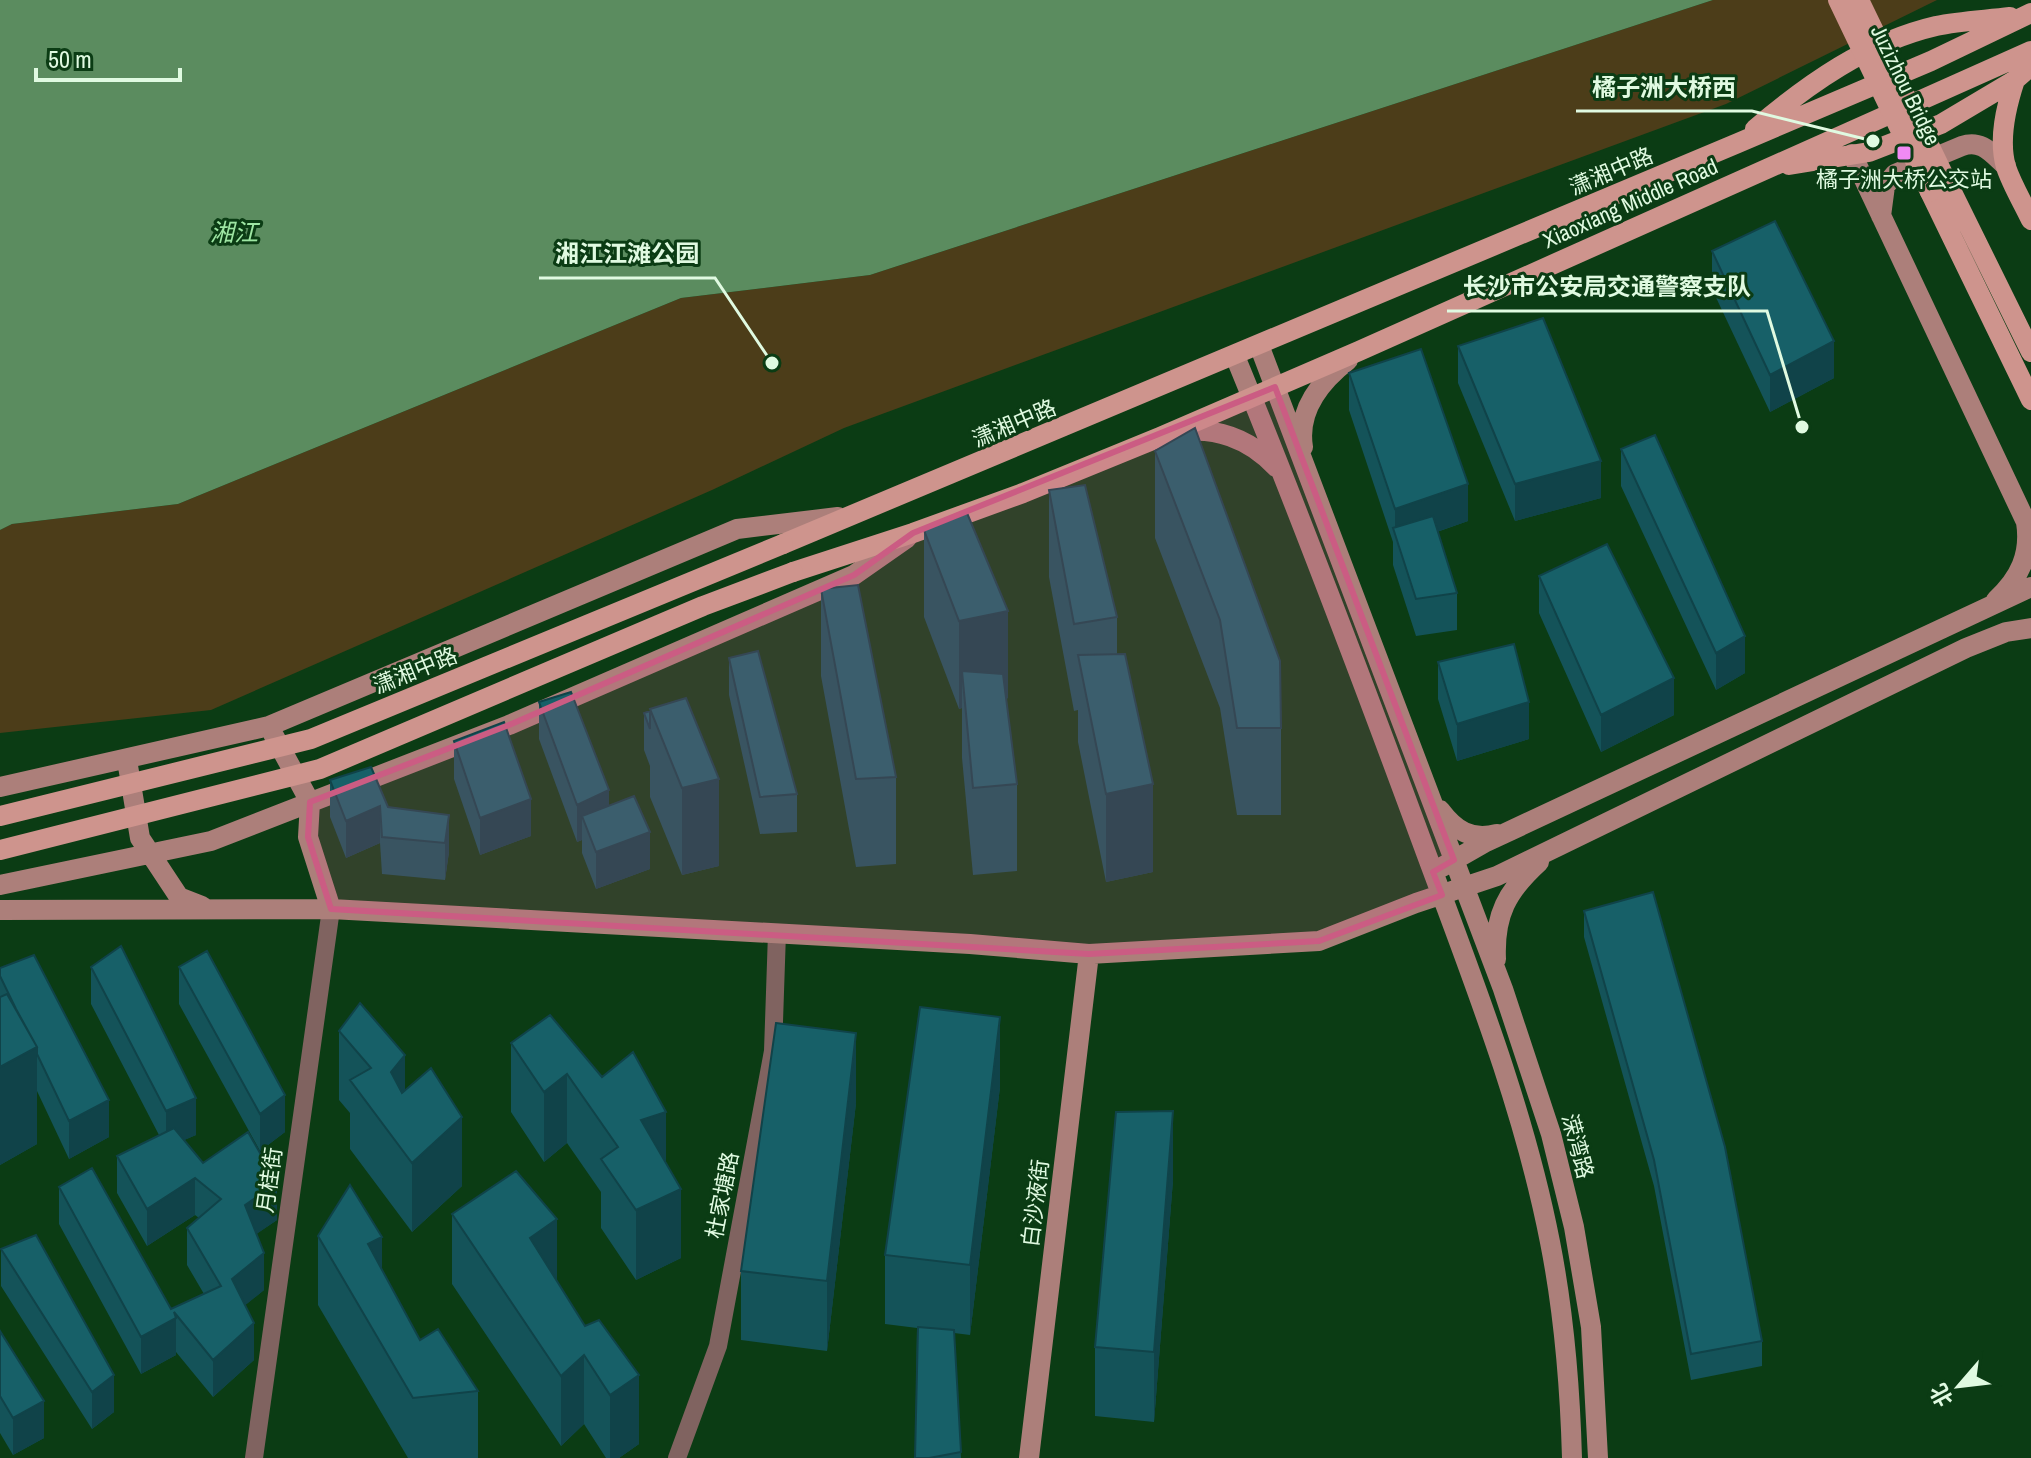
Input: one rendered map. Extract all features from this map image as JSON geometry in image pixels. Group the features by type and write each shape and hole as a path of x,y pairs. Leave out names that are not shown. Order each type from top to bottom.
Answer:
{"main road":[{"name":"Juzizhou Bridge","path":"1838,0 1939,187"},
{"name":"Juzizhou Bridge","path":"1859,0 1939,187"},
{"path":"1738,143 1796,94 1848,61 1937,26 2028,14"},
{"name":"潇湘中路","path":"0,816 311,739 1235,356 1931,61 2028,14"},
{"name":"Xiaoxiang Middle Road","path":"1160,437 2031,51"},
{"path":"1761,170 1869,152 1941,124 2023,73"},
{"path":"2023,73 2003,128 2006,166 2031,220"},
{"path":"1881,216 1885,186 1895,174 1962,146 1973,142 1982,145 2006,166"},
{"path":"1852,154 2026,522 2030,539 2022,571 1990,607"},
{"path":"1939,187 2031,352"},
{"path":"1939,187 2031,400"},
{"path":"1259,345 1309,478"},
{"path":"1309,478 1301,437 1305,414 1329,374 1359,351"},
{"path":"1235,356 1442,895 1506,1078 1550,1242 1570,1396 1572,1458"},
{"path":"0,850 320,769 703,606 1023,493 1160,437 1204,430 1227,435 1264,454 1286,483"},
{"name":"溁湾路","path":"1309,478 1503,989 1551,1134 1574,1227 1591,1327 1598,1458"},
{"path":"0,787 269,726 737,529 854,516"},
{"path":"0,885 211,841 509,725 854,575 913,533"},
{"path":"1433,872 1516,829 2031,587"},
{"path":"0,910 331,909 970,944 1089,954 1319,941 1465,888 1966,648 2006,632 2031,628"},
{"path":"269,726 310,802 308,837 331,909"},
{"path":"127,758 140,838 179,897 209,909"},
{"path":"1430,796 1449,822 1465,835 1479,838 1516,829"},
{"path":"1503,989 1496,948 1498,920 1503,905 1530,870 1554,848"},
{"name":"白沙液街","path":"1029,1458 1089,954"}],"street":[{"name":"月桂街","path":"254,1458 331,909"},
{"name":"杜家塘路","path":"677,1458 718,1346 773,1051 777,933"}],"highlighted area":[{"path":"1275,387 1454,860 1433,872 1442,895 1319,941 1089,954 331,909 308,837 310,802 509,725 854,575 913,533"}],"shaded area":[{"path":"1713,0 1937,0 1726,104 844,428 712,490 211,710 0,733 0,530 12,524 178,504 681,298 870,275"}],"water":[{"name":"湘江","path":"0,0 1713,0 870,275 681,298 178,504 12,524 0,530"}],"building":[{"path":"1775,221 1834,341 1770,375 1712,251"},
{"path":"1543,318 1601,461 1515,484 1458,346"},
{"path":"1421,349 1468,484 1395,509 1349,373"},
{"path":"1195,428 1280,661 1281,728 1237,728 1220,620 1155,451"},
{"path":"1655,435 1745,636 1716,653 1621,449"},
{"path":"1085,485 1117,617 1074,624 1049,490"},
{"path":"967,513 1008,611 959,621 924,530"},
{"path":"1433,516 1457,593 1416,599 1393,528"},
{"path":"1607,544 1674,678 1601,715 1539,576"},
{"path":"858,585 896,777 856,779 821,589"},
{"path":"1514,644 1529,702 1457,724 1438,662"},
{"path":"758,651 797,794 760,797 729,658"},
{"path":"1125,654 1153,784 1106,794 1078,655"},
{"path":"962,671 1003,674 1017,784 973,788"},
{"path":"571,692 609,790 577,805 539,702"},
{"path":"686,698 719,779 682,788 650,709"},
{"path":"650,711 650,729 644,713"},
{"path":"504,722 531,799 480,818 454,741"},
{"path":"371,767 388,807 449,815 445,843 382,837 380,806 346,821 330,780"},
{"path":"634,796 650,832 596,852 582,816"},
{"path":"1653,892 1725,1147 1762,1341 1691,1354 1654,1160 1584,911"},
{"path":"121,946 196,1098 166,1111 91,967"},
{"path":"207,951 285,1095 260,1114 179,967"},
{"path":"34,955 109,1100 69,1121 37,1054 37,1047 0,976 0,968"},
{"path":"7,994 37,1047 0,1067 0,997"},
{"path":"360,1003 405,1055 391,1072 402,1093 431,1068 462,1117 412,1163 350,1080 371,1068 339,1031"},
{"path":"920,1007 1000,1017 970,1265 885,1255"},
{"path":"550,1015 602,1077 633,1052 666,1112 641,1120 681,1189 636,1210 601,1159 618,1147 567,1074 544,1092 511,1043"},
{"path":"776,1023 856,1033 827,1281 741,1271"},
{"path":"1173,1111 1154,1352 1095,1347 1116,1112"},
{"path":"174,1128 203,1163 248,1132 277,1183 245,1205 264,1253 232,1279 254,1323 213,1360 174,1312 176,1318 141,1337 59,1187 92,1168 171,1309 221,1286 187,1228 221,1199 195,1178 147,1209 117,1156"},
{"path":"516,1171 557,1219 530,1238 585,1326 599,1320 639,1375 610,1395 584,1355 561,1376 452,1214"},
{"path":"350,1185 382,1237 368,1244 420,1340 438,1329 478,1391 413,1398 318,1236"},
{"path":"36,1235 114,1375 92,1392 1,1249"},
{"path":"918,1327 954,1330 961,1452 915,1458"},
{"path":"0,1331 44,1401 13,1418 0,1396"}],"place":[{"name":"橘子洲大桥西","path":"1873,141"},
{"name":"橘子洲大桥公交站","path":"1904,153"},
{"name":"湘江江滩公园","path":"772,363"},
{"name":"长沙市公安局交通警察支队","path":"1802,427"}]}
